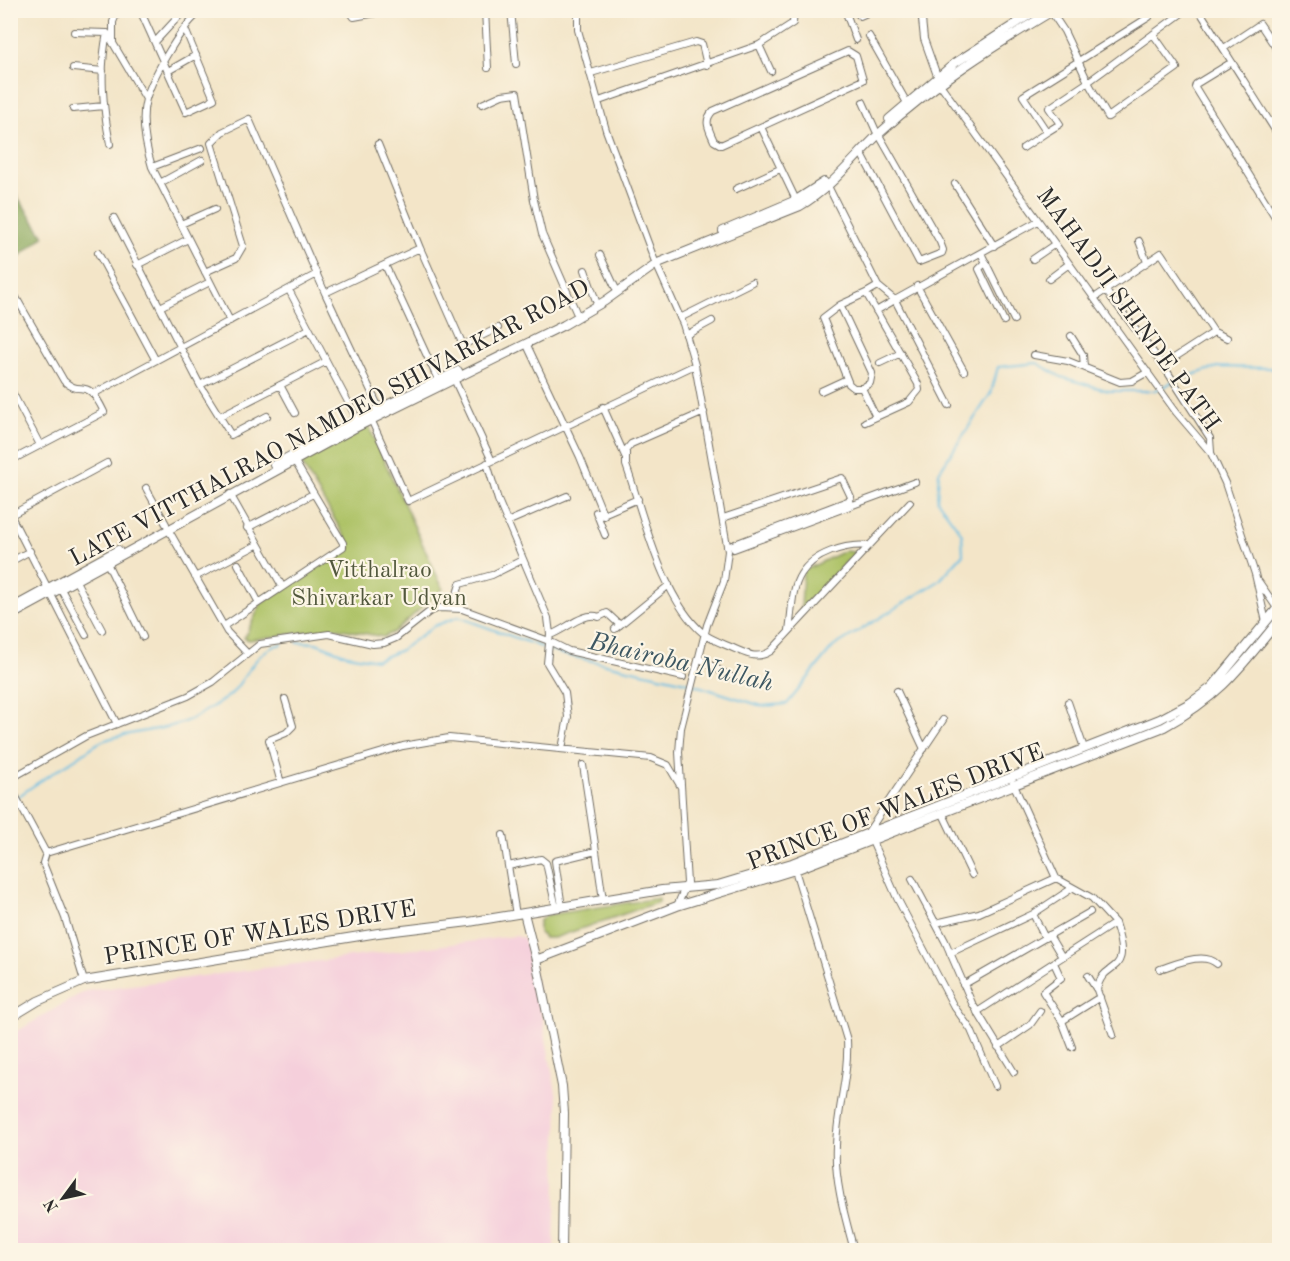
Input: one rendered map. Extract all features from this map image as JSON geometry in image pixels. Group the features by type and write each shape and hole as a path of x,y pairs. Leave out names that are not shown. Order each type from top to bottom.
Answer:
{"street":[{"path":"113,42 113,22 118,10"},
{"path":"140,10 186,112 214,99 185,29"},
{"path":"155,42 179,16 176,10"},
{"path":"203,10 185,29 146,99 145,144 152,167 231,321"},
{"path":"349,10 354,17 392,10"},
{"path":"484,10 488,68"},
{"path":"511,10 516,64"},
{"path":"578,10 578,30 606,130 655,261 680,318 695,365 727,549 724,581 705,634 685,709 680,752 687,883 677,906"},
{"path":"599,101 759,45 794,23 794,10"},
{"path":"845,10 856,40"},
{"path":"854,10 860,16 874,10"},
{"name":"MAHADJI SHINDE PATH","path":"921,10 924,39 938,81 1176,412 1211,453 1227,487 1269,625"},
{"name":"LATE VITTHALRAO NAMDEO SHIVARKAR ROAD","path":"10,616 50,591 357,419 370,417 379,408 454,379 597,306 655,261 800,206 828,186 907,103 1037,10"},
{"path":"1023,148 1060,124 1049,108 1186,10"},
{"path":"1199,10 1280,138"},
{"path":"1052,11 1108,117 1176,68 1153,33"},
{"name":"LATE VITTHALRAO NAMDEO SHIVARKAR ROAD","path":"10,609 50,591 61,589 167,526 294,460 370,417 576,312 655,261 796,200 816,189 938,81 1052,11"},
{"path":"1047,132 1023,96 1149,17"},
{"path":"1224,48 1260,24 1280,54"},
{"path":"74,32 107,33"},
{"path":"107,33 146,99"},
{"path":"107,33 103,71 104,106 110,144"},
{"path":"869,36 907,103"},
{"path":"591,73 696,42 702,44 707,65"},
{"path":"759,45 771,71"},
{"path":"848,51 856,56 863,80 760,127 721,145 714,141 706,123 707,117 713,111 848,51"},
{"path":"168,71 196,55"},
{"path":"1232,62 1196,84 1195,87 1280,225"},
{"path":"73,68 103,71"},
{"path":"482,104 502,95 518,93 534,200 542,234 576,312"},
{"path":"861,153 919,262 942,253 940,242 877,133 863,102"},
{"path":"73,109 104,106"},
{"path":"205,272 236,258 243,246 211,143 222,132 249,119 325,293 379,408"},
{"path":"760,127 796,200"},
{"path":"378,144 420,248 463,345 498,328"},
{"path":"152,167 202,148"},
{"path":"160,183 202,160"},
{"path":"736,189 780,169"},
{"path":"955,184 994,246"},
{"path":"828,186 878,286 885,294 893,298 949,405"},
{"path":"1270,210 1280,205"},
{"path":"181,224 215,209"},
{"path":"114,218 200,385 231,435 267,416"},
{"path":"876,311 893,298 1038,221"},
{"path":"137,265 188,239"},
{"path":"1139,241 1147,262"},
{"path":"1034,259 1055,244"},
{"path":"325,293 420,248"},
{"path":"98,253 155,359"},
{"path":"981,253 1014,320"},
{"path":"1094,298 1161,253 1214,332 1227,338"},
{"path":"600,255 615,286"},
{"path":"986,262 979,269 1004,321"},
{"path":"1049,279 1069,264"},
{"path":"385,265 440,383"},
{"path":"585,270 596,300"},
{"path":"95,393 180,345 231,321 317,274"},
{"path":"160,307 210,282"},
{"path":"680,318 752,282"},
{"path":"840,305 872,373 870,383 862,388 854,388 847,379 824,322 827,313 840,305 878,286"},
{"path":"917,286 964,371"},
{"path":"10,287 64,381 68,385 82,387 95,393 104,412 10,461"},
{"path":"289,290 357,419"},
{"path":"1106,291 1163,365 1210,438 1211,453"},
{"path":"865,422 909,402 919,390 866,293"},
{"path":"686,335 712,321"},
{"path":"200,385 309,329"},
{"path":"1163,365 1214,332"},
{"path":"1071,336 1083,355 1084,368"},
{"path":"526,343 580,457 603,513"},
{"path":"880,363 901,354"},
{"path":"1034,355 1068,361 1120,382 1132,381 1148,372"},
{"path":"220,416 325,362"},
{"path":"370,417 408,501 563,425 695,365"},
{"path":"454,379 489,462 507,522 548,618 547,663 565,693 568,717 562,749"},
{"path":"821,391 847,379"},
{"path":"280,385 295,413"},
{"path":"10,388 40,445"},
{"path":"862,388 876,417"},
{"path":"603,407 625,457 638,499 677,602 705,634 748,655 762,656 789,632 910,502"},
{"path":"625,457 626,450 639,439 704,412"},
{"path":"224,626 258,601 343,547 294,460"},
{"path":"107,463 11,515 117,724"},
{"path":"723,518 842,478 851,497 850,500 727,549"},
{"path":"727,549 915,482"},
{"path":"146,488 224,626 247,653"},
{"path":"230,494 247,528 282,586"},
{"path":"247,528 313,494"},
{"path":"507,522 567,496"},
{"path":"605,535 596,512 603,513 638,499"},
{"path":"789,632 797,583 801,573 811,563 838,549 857,544 868,546"},
{"path":"195,577 257,545"},
{"path":"10,562 30,551"},
{"path":"453,608 460,584 492,575 522,560"},
{"path":"107,563 143,637"},
{"path":"238,564 258,601"},
{"name":"MAHADJI SHINDE PATH","path":"1255,574 1279,608"},
{"path":"76,580 102,630"},
{"path":"549,638 586,616 599,617 607,613 617,627 669,585"},
{"path":"61,589 86,635"},
{"path":"10,779 69,745 188,696 213,682 260,644 274,640 329,634 374,644 384,643 406,631 429,612 439,608 453,608 549,638 569,651 683,677"},
{"name":"PRINCE OF WALES DRIVE","path":"536,960 677,906 795,870 869,836 1012,781 1164,727 1195,710 1218,693 1279,608"},
{"name":"PRINCE OF WALES DRIVE","path":"10,1018 38,1001 84,981 378,933 718,885 792,863 942,812 1084,748 1160,719 1190,703 1212,687 1269,625 1280,619"},
{"path":"699,662 733,678"},
{"path":"897,691 924,749"},
{"path":"281,783 269,740 286,734 293,726 285,699"},
{"path":"1068,702 1084,748"},
{"path":"943,720 869,836 897,898 953,1005 971,1030 995,1086"},
{"path":"46,853 403,746 449,738 661,760 668,765 682,787"},
{"path":"583,765 603,900"},
{"path":"1012,781 1056,878 1071,889 1092,898 1115,923 1123,947 1122,957 1098,984 1113,1035"},
{"path":"12,788 46,853 43,863 65,918 84,981"},
{"path":"942,812 972,875"},
{"path":"502,835 520,914 536,960 562,1086 564,1113 562,1251"},
{"path":"559,908 555,861 596,851"},
{"path":"508,866 542,859 546,863 559,908"},
{"path":"795,870 847,1040 848,1060 836,1143 836,1169 854,1251"},
{"path":"936,923 979,913 1056,878"},
{"path":"912,879 936,923 977,1012 1014,1072"},
{"path":"950,953 1033,914 1071,889"},
{"path":"963,985 1090,912"},
{"path":"1033,914 1062,957"},
{"path":"977,1012 1115,923"},
{"path":"1160,969 1202,958 1212,959 1217,964"},
{"path":"1054,963 1061,978 1043,992 1062,1021 1072,1047"},
{"path":"1088,976 1099,993"},
{"path":"1062,1021 1099,993"},
{"path":"998,1047 1030,1025 1040,1011"}],"shaded area":[{"path":"515,936 524,938 536,984 558,1104 554,1250 11,1250 11,1035 85,991"}],"green space":[{"path":"10,186 44,236 11,263 10,263"},
{"name":"Vitthalrao Shivarkar Udyan","path":"368,425 443,589 394,632 383,637 336,628 249,640 244,638 262,602 351,547 301,463"},
{"path":"844,551 856,552 801,609 803,571"},
{"path":"659,898 659,902 554,938 544,938 539,932 539,921 547,915"}],"waterway":[{"name":"Bhairoba Nullah","path":"297,642 316,643 347,655 377,660 401,650 434,626 458,617 561,654 682,681 762,706 787,704 833,647 939,581 963,554 962,534 937,500 939,472 991,393 998,367 1037,363 1061,377 1109,391 1154,391 1179,379 1218,367 1270,368 1280,371"},
{"name":"Bhairoba Nullah","path":"10,803 102,741 179,724 202,713 232,693 265,651 282,644"}]}
